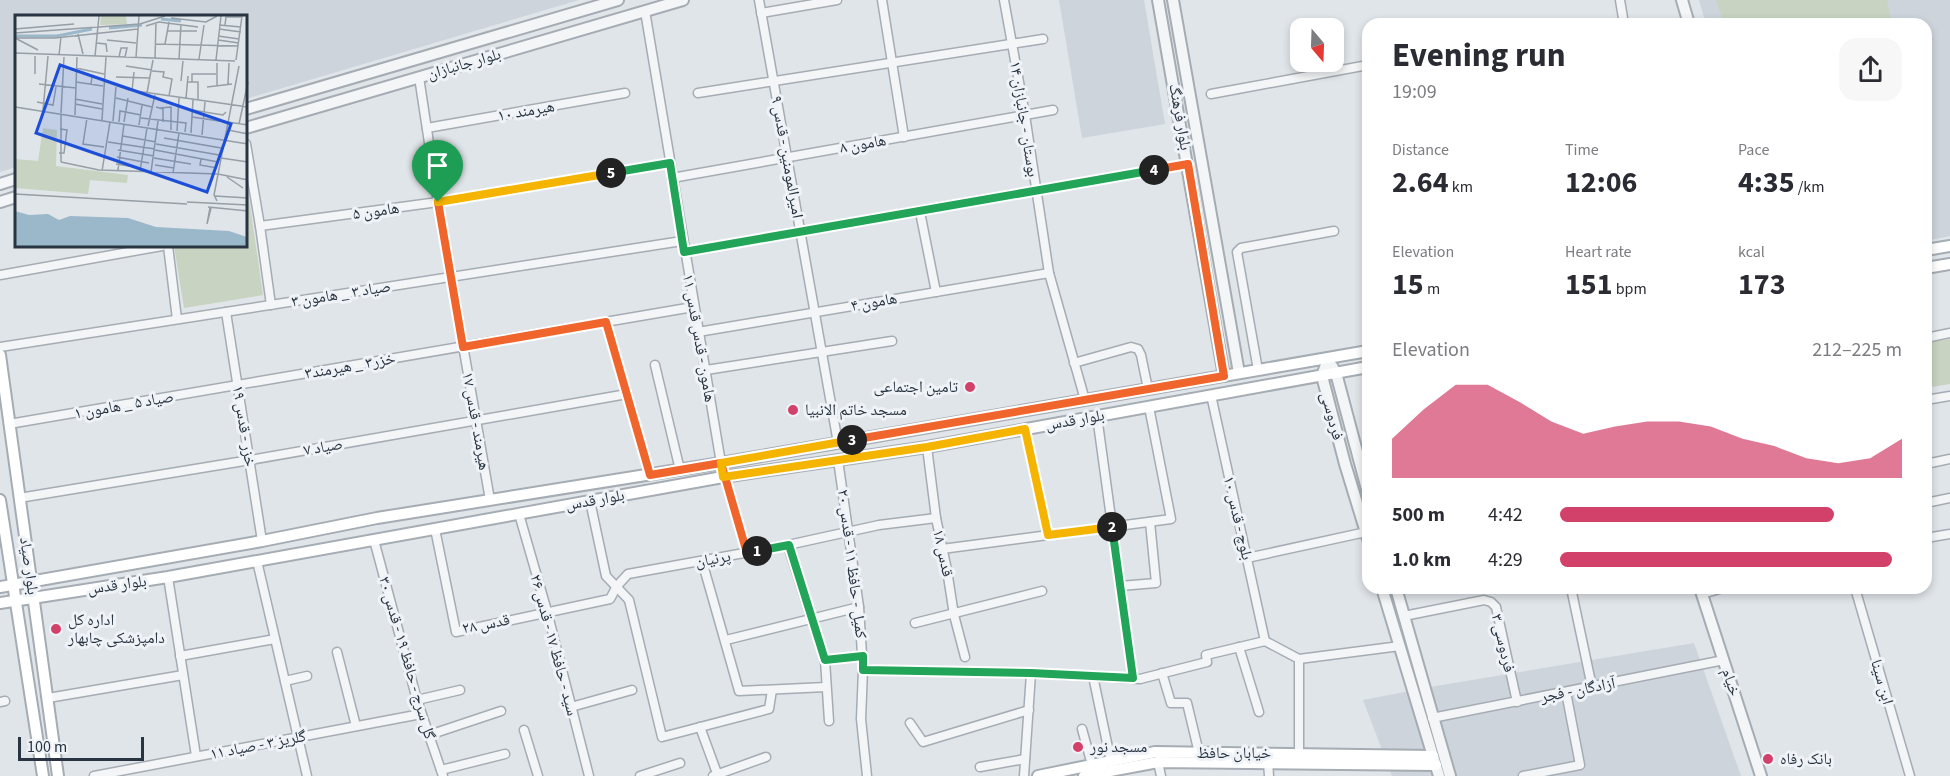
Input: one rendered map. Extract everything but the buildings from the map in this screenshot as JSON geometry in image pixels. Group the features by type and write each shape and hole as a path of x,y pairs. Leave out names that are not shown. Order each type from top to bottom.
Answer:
{"main road":[{"path":"1932,249 1950,246"},
{"path":"1932,267 1950,264"},
{"name":"بلوار قدس","path":"0,587 262,541 377,518 680,470 1362,352"},
{"name":"بلوار صیاد","path":"0,355 58,776"},
{"name":"بلوار قدس","path":"0,603 168,577 723,477 927,447 1362,369"},
{"name":"بلوار صیاد","path":"0,500 44,776"},
{"name":"خیابان حافظ","path":"1038,776 1092,765 1116,769 1155,752 1299,753 1436,766"},
{"name":"خیابان حافظ","path":"1084,776 1158,762 1436,766"}],"street":[{"name":"بلوار جانبازان","path":"248,108 618,0"},
{"name":"بلوار جانبازان","path":"248,127 683,0"},
{"name":"امیرالمومنین - قدس ۹","path":"759,0 838,442"},
{"path":"761,13 837,0"},
{"path":"882,0 904,137"},
{"name":"بوستان - جانبازان ۱۴","path":"1004,0 1025,115 1049,273 1085,400"},
{"name":"بلوار فرهنگ","path":"1158,0 1224,376"},
{"path":"1173,0 1239,373"},
{"path":"1621,0 1623,18"},
{"path":"1682,0 1687,18"},
{"name":"هامون - قدس قدس ۱۱","path":"645,11 723,477 747,553"},
{"path":"698,93 1043,39"},
{"path":"1211,94 1362,66"},
{"name":"هیرمند - قدس ۱۷","path":"419,77 438,202 490,500"},
{"path":"308,90 313,108"},
{"name":"هیرمند ۱۰","path":"427,128 625,93"},
{"name":"هامون ۸","path":"672,178 1053,110"},
{"path":"248,156 271,305"},
{"name":"هامون ۵","path":"260,226 438,202 670,163"},
{"path":"684,252 1188,164"},
{"path":"0,184 15,179"},
{"path":"0,202 15,197"},
{"path":"920,212 936,292"},
{"path":"1258,370 1237,252 1241,248 1334,231"},
{"name":"صیاد ۳ _ هامون ۳","path":"0,347 682,241"},
{"path":"0,275 151,248"},
{"path":"168,248 177,319"},
{"name":"هامون ۴","path":"698,332 1049,273"},
{"path":"463,347 693,307"},
{"name":"خزر - قدس ۱۹","path":"226,312 262,541"},
{"path":"606,322 650,475"},
{"path":"1932,337 1950,333"},
{"path":"706,370 892,341"},
{"name":"خزر۳ _ هیرمند۳","path":"238,385 463,347"},
{"path":"1074,363 1131,347 1138,349 1148,389"},
{"name":"فردوسی","path":"1328,358 1336,373 1362,466"},
{"name":"فردوسی","path":"1328,358 1322,376 1362,520"},
{"path":"655,365 680,470"},
{"name":"صیاد ۵ _ هامون ۱","path":"9,424 238,385"},
{"name":"صیاد ۷","path":"19,498 627,394"},
{"name":"بلوچ - قدس ۱۰","path":"1211,396 1265,641"},
{"path":"1932,399 1950,396"},
{"path":"942,549 1171,519 1149,407"},
{"path":"1097,416 1133,678"},
{"path":"1025,429 1048,535"},
{"name":"قدس ۱۸","path":"927,447 936,518 954,615 965,657"},
{"path":"1932,463 1950,459"},
{"name":"کمیل - حافظ ۱۱ - قدس ۲۰","path":"838,460 859,607 863,656 861,720 867,776"},
{"path":"1932,502 1950,498"},
{"path":"590,501 606,576 629,600 662,737 769,709 772,690"},
{"name":"سید - حافظ ۱۷ - قدس ۲۶","path":"519,514 547,611 589,776"},
{"name":"پرنیان","path":"547,611 610,599 617,586 628,574 936,518"},
{"path":"1120,586 1156,582 1150,522"},
{"name":"قدس ۲۸","path":"435,529 456,632 547,611"},
{"path":"1932,537 1950,534"},
{"path":"1247,558 1362,537"},
{"name":"گل سرج - حافظ ۱۹ - قدس ۳۰","path":"374,540 421,714 442,773"},
{"path":"789,545 825,660 829,720"},
{"path":"256,561 307,776"},
{"path":"702,561 740,691 826,687"},
{"path":"168,577 196,756"},
{"path":"915,623 1042,591"},
{"path":"1384,594 1436,766"},
{"path":"1398,594 1449,776"},
{"path":"1572,594 1592,687"},
{"name":"خیام","path":"1702,594 1761,776"},
{"name":"ابن سینا","path":"1857,594 1910,776"},
{"name":"فردوسی ۳","path":"1404,616 1484,600 1491,602 1496,608 1517,702"},
{"path":"726,640 859,607"},
{"path":"180,656 275,639"},
{"path":"863,670 1031,673 1140,679 1207,662 1206,655 1265,641 1299,659 1400,646"},
{"path":"1239,647 1258,712"},
{"path":"337,652 356,726"},
{"path":"825,660 863,656"},
{"path":"1299,659 1299,753"},
{"name":"آزادگان - فجر","path":"1432,718 1724,660"},
{"path":"1024,776 1031,673"},
{"path":"1162,673 1171,703 1187,703 1199,753"},
{"path":"48,698 183,675"},
{"path":"285,681 307,676"},
{"path":"1092,676 1116,769"},
{"path":"417,700 460,690"},
{"path":"571,707 632,690"},
{"path":"1523,776 1580,765 1566,692"},
{"path":"910,723 923,742 1029,710"},
{"path":"429,735 501,711"},
{"name":"گلریز ۳ - صیاد ۱۱","path":"94,776 421,714"},
{"path":"700,727 716,775 766,757"},
{"path":"1082,729 1092,765"},
{"path":"524,730 538,776"},
{"path":"442,773 505,754"},
{"path":"980,766 1026,759"},
{"path":"640,776 657,773 680,762"},
{"path":"1158,762 1161,776"},
{"path":"1269,762 1269,776"}],"shaded area":[{"path":"0,0 579,0 248,98 248,15 15,15 15,167 0,172"},
{"path":"1059,0 1144,0 1165,124 1082,138"},
{"path":"1699,0 1950,0 1950,236 1932,240 1932,18 1704,18"},
{"path":"1694,643 1741,776 1392,776 1363,700 1436,686"}],"green space":[{"path":"1716,0 1887,0 1891,18 1722,18"},
{"path":"248,192 263,295 184,308 174,248 248,248"},
{"path":"1950,339 1950,384 1932,387 1932,342"}],"place":[{"name":"تامین اجتماعی","path":"970,387"},
{"name":"مسجد خاتم الانبیا","path":"793,410"},
{"name":"اداره کل دامپزشکی چابهار","path":"56,629"},
{"name":"مسجد نور","path":"1078,747"},
{"name":"بانک رفاه","path":"1768,759"}],"route":[{"path":"438,202 463,347 606,322 650,475 721,463 723,477 747,553 789,545 825,660 863,656 863,670 1031,673 1133,678 1112,527 1048,535 1025,429 927,447 723,477 721,463 1224,376 1188,164 684,252 670,163 438,202"}]}
